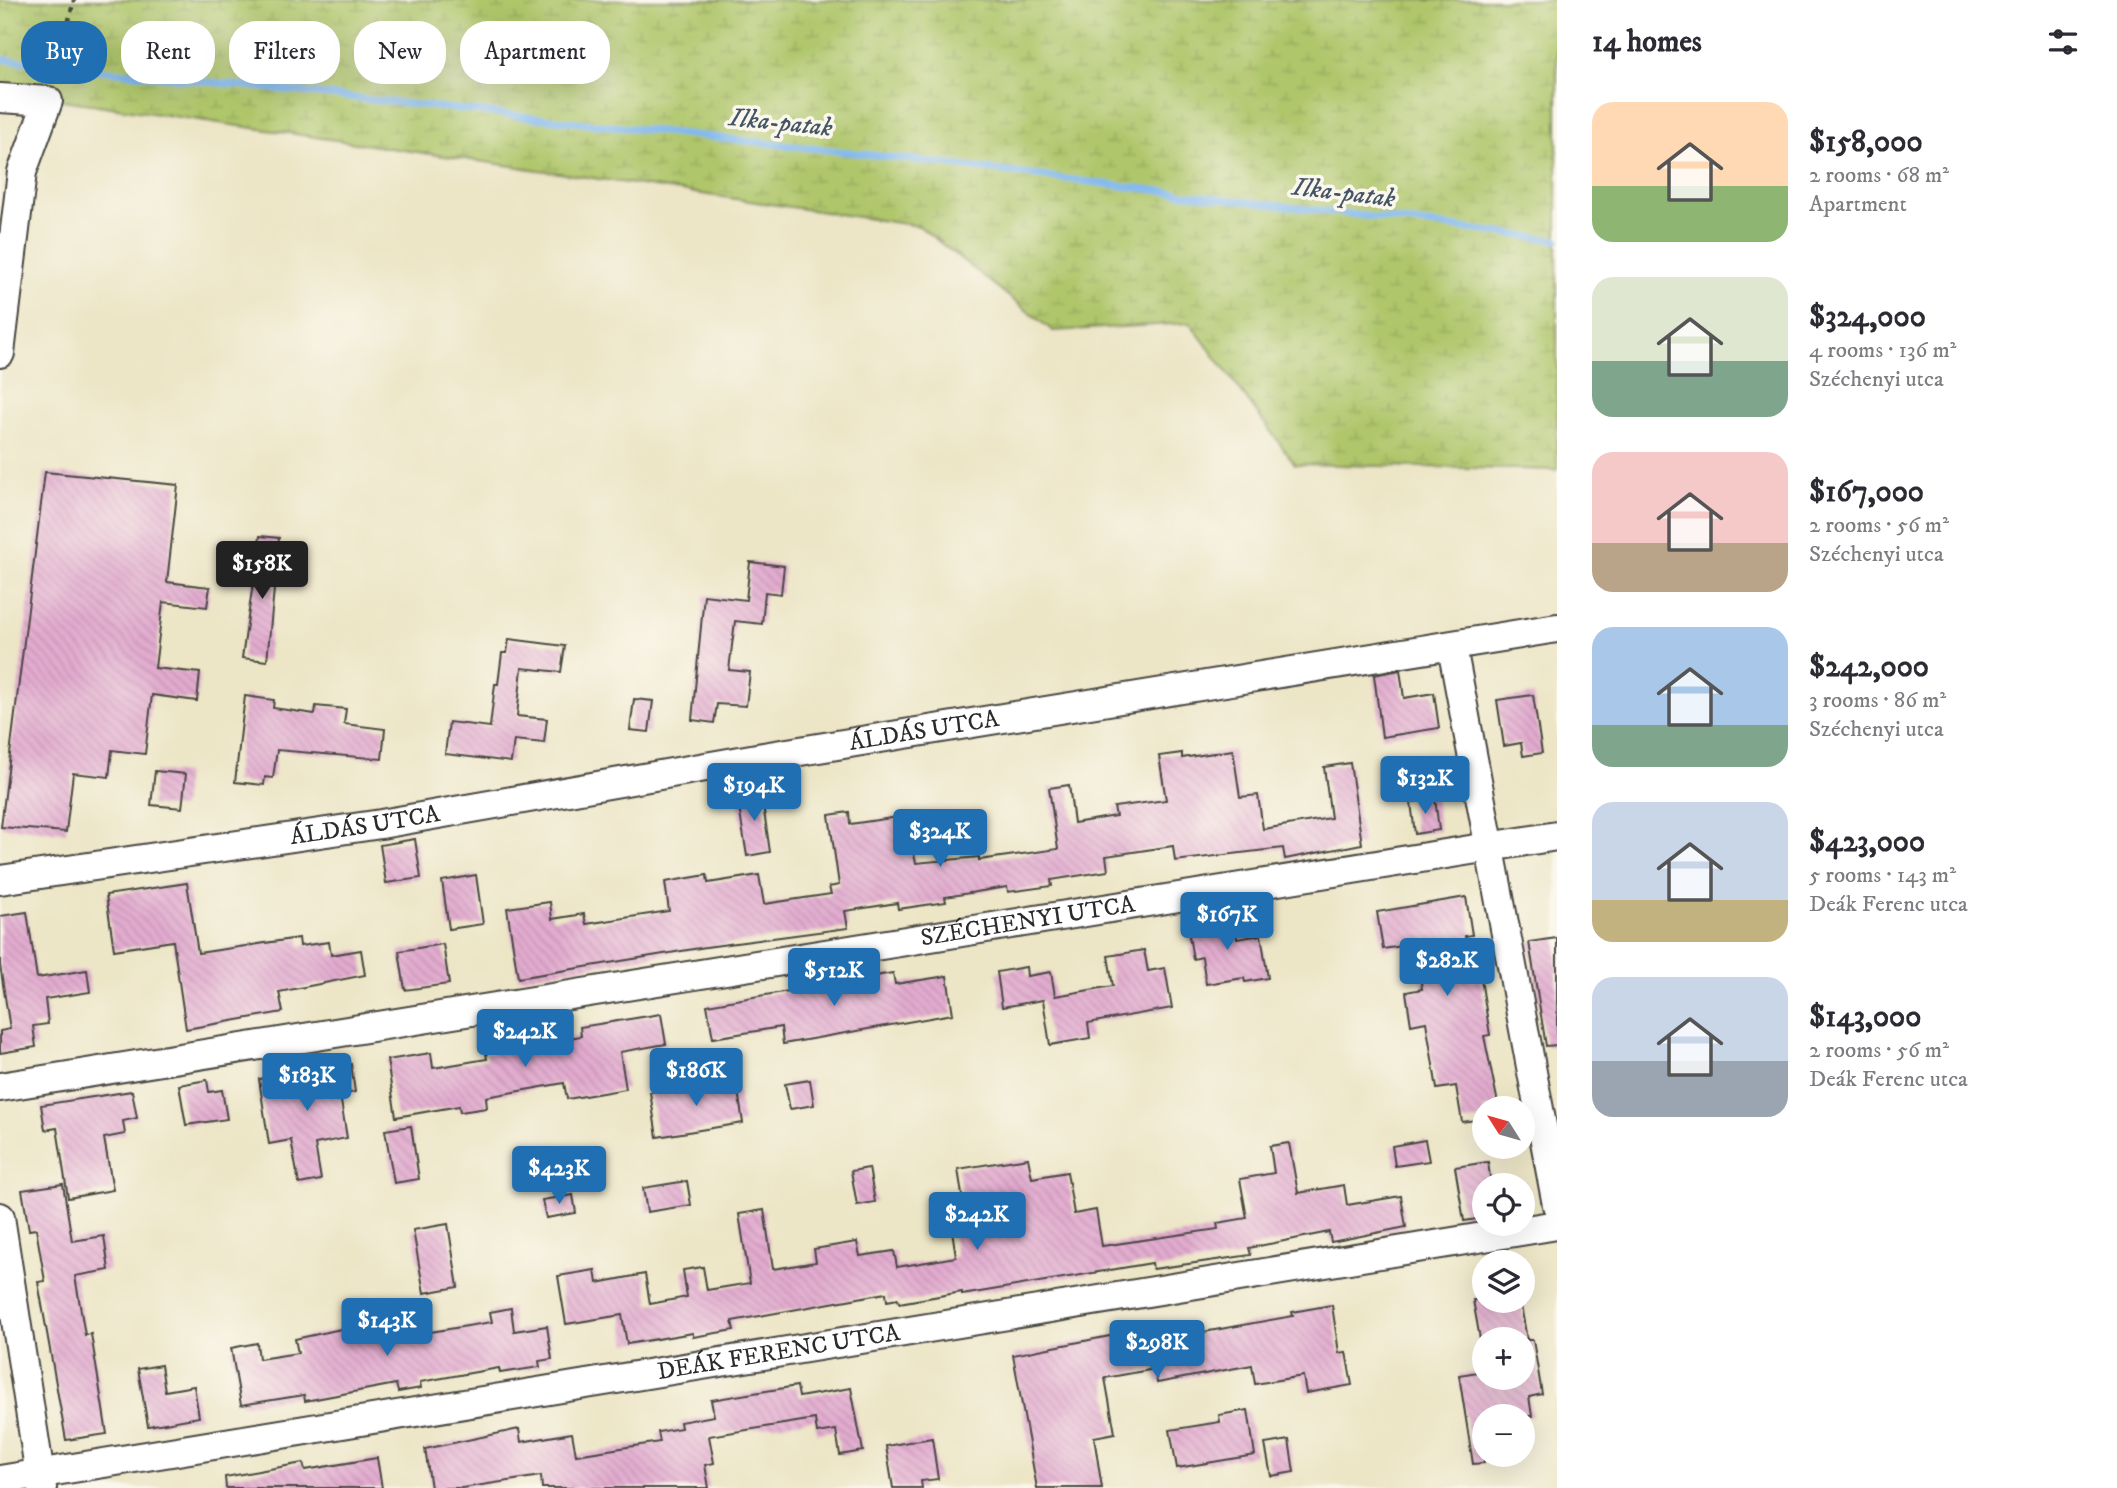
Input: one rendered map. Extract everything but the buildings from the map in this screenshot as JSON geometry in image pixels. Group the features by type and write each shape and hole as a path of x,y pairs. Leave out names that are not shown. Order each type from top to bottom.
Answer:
{"street":[{"path":"0,98 48,101 22,172 2,304 0,354"},
{"name":"ÁLDÁS UTCA","path":"0,880 381,824 757,758 1557,628"},
{"path":"1452,647 1557,1205"},
{"name":"SZÉCHENYI UTCA","path":"0,1087 1557,836"},
{"path":"0,1217 41,1481"},
{"name":"DEÁK FERENC UTCA","path":"0,1480 41,1481 1557,1225"}],"path":[{"path":"48,101 70,26 74,0"}],"green space":[{"path":"0,0 1557,0 1557,470 1295,464 1190,323 1053,331 919,226 63,100 0,94"}],"waterway":[{"name":"Ilka-patak","path":"0,59 848,152 1557,240"}]}
